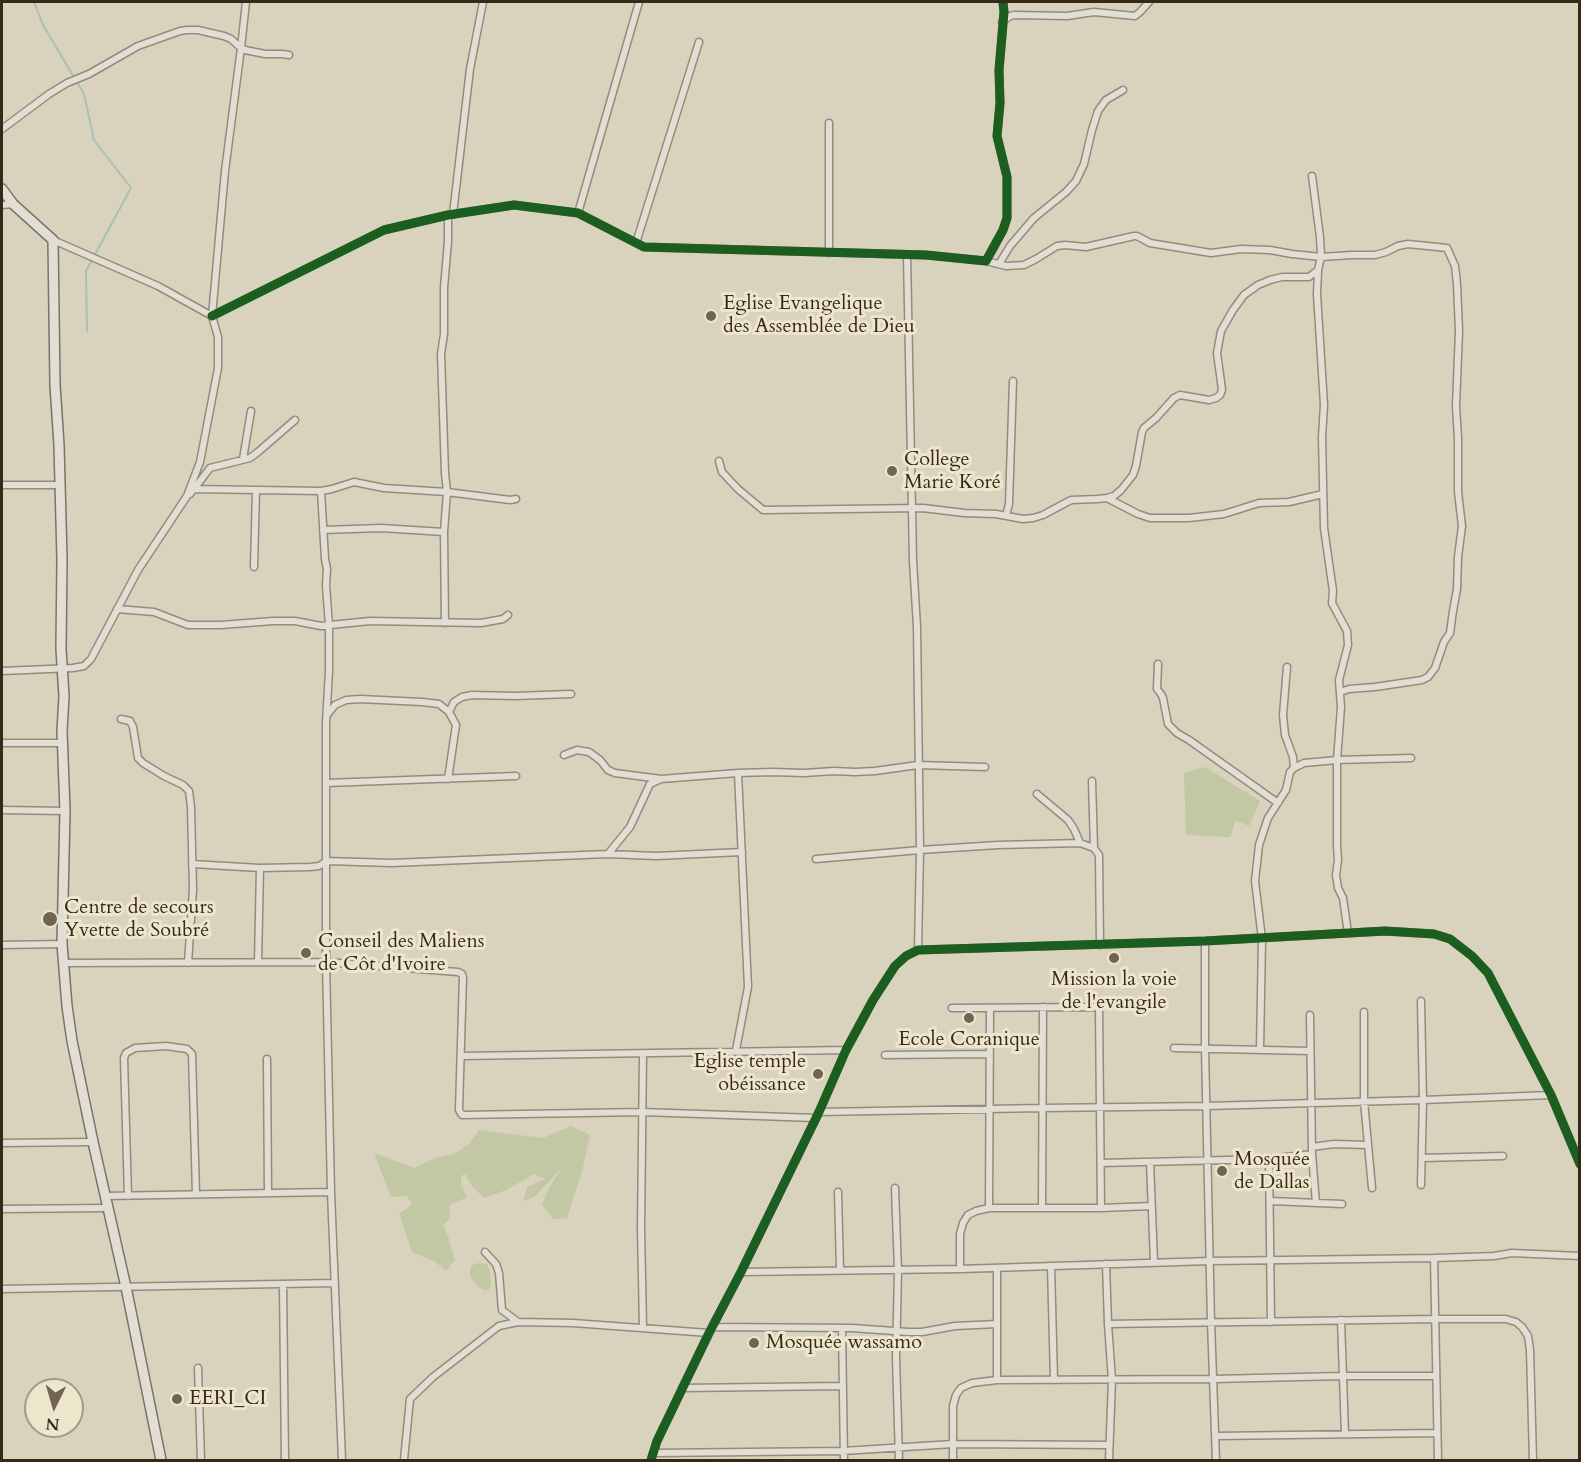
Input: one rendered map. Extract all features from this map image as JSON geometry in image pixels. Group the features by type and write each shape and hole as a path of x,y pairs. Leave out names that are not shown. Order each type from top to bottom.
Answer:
{"main road":[{"path":"2,189 14,204 53,240 64,696 62,742 65,811 63,963 70,1025 93,1142 126,1287 161,1461"}],"street":[{"path":"188,496 200,462 218,368 218,337 212,316 225,171 246,2"},
{"path":"445,623 444,532 447,492 441,354 444,334 444,288 470,69 483,2"},
{"path":"578,213 639,2"},
{"path":"986,261 1007,218 1007,177 997,136 1003,2"},
{"path":"1002,22 1014,15 1066,16 1094,12 1135,16 1149,2"},
{"path":"2,129 67,83 89,74 138,46 180,31 198,30 224,36 245,50 289,55"},
{"path":"636,243 699,42"},
{"path":"999,264 1010,246 1034,218 1076,181 1084,164 1098,111 1106,100 1123,90"},
{"path":"829,123 829,253"},
{"path":"1312,176 1321,257 1317,294 1324,405 1322,437 1324,528 1333,591 1332,603 1345,625 1348,639 1339,680 1341,706 1336,760 1338,860 1336,875 1338,888 1343,898 1348,933"},
{"path":"2,205 14,204"},
{"path":"212,316 384,230 451,214 514,205 578,213 644,247 926,255 986,261 1006,266 1024,265 1057,246 1086,247 1134,236 1150,243 1210,253 1241,249 1270,250 1321,257 1375,255 1408,244 1447,248 1455,266 1459,330 1456,406 1461,526 1457,589 1450,633 1444,642 1435,668 1428,677 1422,680 1340,692"},
{"path":"53,240 158,286 212,316"},
{"path":"907,255 920,850 918,950"},
{"path":"719,461 722,472 763,510 941,509 1023,519 1043,515 1071,500 1114,496 1133,475 1142,432 1174,398 1180,395 1209,400 1220,394 1222,390 1217,353 1221,331 1244,295 1270,280 1282,277 1310,277 1318,270"},
{"path":"1006,516 1009,504 1013,381"},
{"path":"243,459 252,411"},
{"path":"2,671 84,666 91,659 138,570 188,496 210,468 250,458 295,420"},
{"path":"194,489 321,491 354,482 384,488 516,499"},
{"path":"2,485 60,485"},
{"path":"254,567 256,490"},
{"path":"321,491 329,626 326,716 326,962 331,1192 342,1461"},
{"path":"1107,498 1150,518 1189,518 1224,514 1259,503 1289,502 1323,494"},
{"path":"323,530 381,528 444,532"},
{"path":"117,609 154,612 188,625 284,621 321,626 370,621 481,623 502,619 508,615"},
{"path":"1158,664 1157,689 1161,694 1168,724 1176,733 1278,803"},
{"path":"1287,667 1283,715 1285,735 1293,757 1294,768"},
{"path":"449,712 453,702 472,695 571,694"},
{"path":"326,716 335,705 346,700 439,704 449,712 456,725 448,779"},
{"path":"121,719 130,721 134,727 138,758 189,791 193,889 188,963"},
{"path":"2,743 62,742"},
{"path":"564,755 577,750 589,752 608,770 615,773 661,779 738,773 804,774 818,771 875,771 918,765 985,767"},
{"path":"1260,1049 1262,939 1255,881 1259,845 1265,825 1286,790 1290,772 1304,763 1410,758"},
{"path":"736,1050 748,987 738,773"},
{"path":"326,783 516,776"},
{"path":"608,854 630,827 650,784 661,779"},
{"path":"1092,781 1094,848 1099,855 1100,945"},
{"path":"1037,794 1068,820 1080,843"},
{"path":"2,810 65,811"},
{"path":"816,859 920,850 1080,843 1094,848"},
{"path":"192,864 260,868 310,867 319,866 327,861 392,863 608,854 656,856 742,852"},
{"path":"258,962 260,868"},
{"path":"1109,1445 953,1444 899,1449 720,1452 652,1457 655,1445 682,1388 741,1272 846,1050 873,1000 896,966 906,956 918,950 1262,939 1385,931 1425,933 1450,939 1472,956 1488,973 1551,1095 1580,1164"},
{"path":"1205,941 1205,1048 1216,1461"},
{"path":"2,945 62,944"},
{"path":"63,963 326,962 458,972 462,974 459,1110 462,1115 642,1112 817,1115 1551,1095"},
{"path":"1421,1000 1423,1100 1421,1185"},
{"path":"1042,1208 1043,1007"},
{"path":"952,1008 1099,1008 1101,1208"},
{"path":"989,1208 990,1009"},
{"path":"1364,1012 1364,1101 1371,1188"},
{"path":"1310,1015 1312,1151 1316,1203"},
{"path":"128,1196 124,1058 126,1053 135,1048 166,1046 188,1049 192,1054 195,1194"},
{"path":"1174,1048 1310,1051"},
{"path":"461,1056 846,1050"},
{"path":"643,1054 641,1229 643,1327"},
{"path":"885,1055 990,1054"},
{"path":"267,1059 268,1193"},
{"path":"2,1143 93,1142"},
{"path":"1101,1163 1269,1159 1312,1151 1334,1144 1368,1145"},
{"path":"1422,1158 1503,1156"},
{"path":"1269,1159 1271,1322"},
{"path":"1150,1162 1154,1262"},
{"path":"895,1188 899,1461"},
{"path":"105,1196 331,1192"},
{"path":"838,1192 840,1270"},
{"path":"1271,1201 1342,1204"},
{"path":"960,1269 960,1234 963,1223 968,1215 976,1211 989,1208 1151,1206"},
{"path":"2,1209 108,1208"},
{"path":"485,1252 496,1264 499,1273 502,1310 518,1322"},
{"path":"741,1272 898,1271 1154,1262 1434,1258 1494,1256 1512,1253 1580,1256"},
{"path":"1434,1258 1438,1461"},
{"path":"1106,1264 1112,1380 1109,1461"},
{"path":"1051,1266 1054,1380"},
{"path":"997,1268 997,1380"},
{"path":"2,1289 335,1283"},
{"path":"283,1284 285,1461"},
{"path":"1108,1324 1506,1319 1515,1322 1528,1336 1533,1461"},
{"path":"1341,1320 1345,1434"},
{"path":"404,1461 410,1399 433,1377 499,1326 518,1322 711,1330 842,1328 922,1332 955,1326 997,1324"},
{"path":"842,1328 844,1461"},
{"path":"198,1368 201,1461"},
{"path":"953,1461 953,1406 961,1388 972,1383 997,1380 1436,1376"},
{"path":"682,1388 843,1386"},
{"path":"1215,1436 1437,1433"},
{"path":"719,1461 720,1452"}],"green space":[{"path":"1205,767 1260,801 1249,826 1236,820 1230,837 1186,835 1184,773"},
{"path":"571,1126 590,1135 582,1171 567,1218 553,1219 542,1204 561,1169 533,1198 523,1201 527,1187 545,1179 534,1174 506,1190 484,1198 472,1186 465,1174 461,1176 461,1185 467,1197 450,1205 450,1218 443,1225 455,1260 446,1271 434,1261 412,1252 399,1213 412,1203 406,1196 391,1197 374,1153 415,1168 434,1158 454,1154 469,1144 479,1130 543,1138"},
{"path":"480,1263 487,1264 490,1271 491,1286 486,1291 477,1286 470,1276 471,1267"}],"waterway":[{"path":"34,2 43,25 84,94 94,140 131,188 86,271 87,331"}],"cycle path":[{"path":"212,316 384,230 448,215 514,205 578,213 644,247 926,255 986,261 1007,218 1007,177 997,136 1003,2"},
{"path":"651,1460 657,1441 819,1112 846,1050 873,1000 895,966 906,956 918,950 1205,941 1385,931 1434,934 1450,939 1472,956 1488,973 1551,1095 1580,1164"}],"place":[{"name":"Eglise Evangelique des Assemblée de Dieu","path":"711,316"},
{"name":"College Marie Koré","path":"892,471"},
{"name":"Centre de secours Yvette de Soubré","path":"50,919"},
{"name":"Conseil des Maliens de Côt d'Ivoire","path":"306,953"},
{"name":"Mission la voie de l'evangile","path":"1114,958"},
{"name":"Ecole Coranique","path":"969,1018"},
{"name":"Eglise temple obéissance","path":"818,1074"},
{"name":"Mosquée de Dallas","path":"1222,1171"},
{"name":"Mosquée wassamo","path":"754,1343"},
{"name":"EERI_CI","path":"177,1399"}]}
